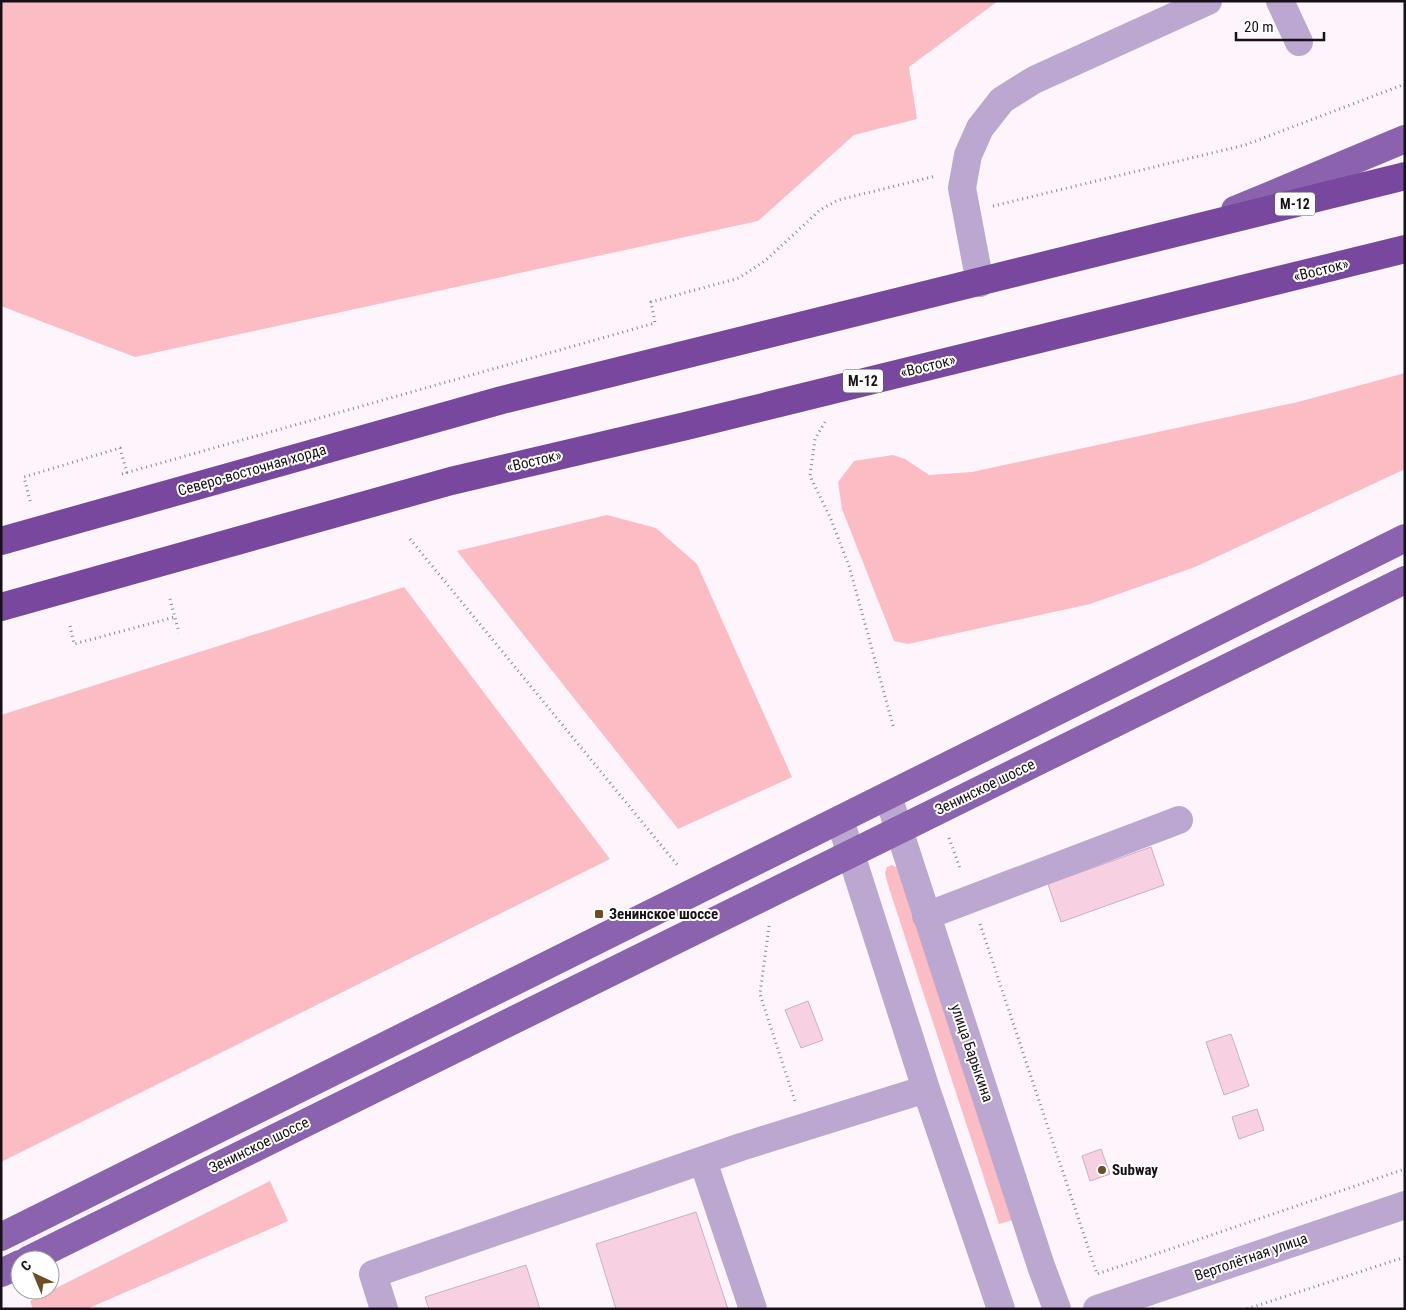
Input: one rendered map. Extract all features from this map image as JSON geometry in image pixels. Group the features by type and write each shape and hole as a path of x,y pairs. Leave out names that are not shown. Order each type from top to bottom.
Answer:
{"highway":[{"name":"М-12","path":"980,283 1405,176"},
{"name":"«Восток»","path":"1,607 451,481 1405,249"},
{"name":"Северо-восточная хорда","path":"1,541 502,400 980,283"}],"main road":[{"path":"1185,230 1405,139"},
{"path":"1,1237 1405,538"},
{"name":"Зенинское шоссе","path":"48,1250 1405,580"}],"street":[{"path":"980,283 962,188 968,155 980,128 1002,100 1034,80 1208,1"},
{"path":"1280,1 1299,42"},
{"name":"улица Барыкина","path":"888,796 1057,1309"},
{"path":"840,820 926,1089 1001,1309"},
{"path":"926,916 1179,820"},
{"path":"384,1309 373,1274 703,1160 926,1089"},
{"path":"703,1160 754,1309"},
{"name":"Вертолётная улица","path":"1097,1309 1405,1204"}],"path":[{"path":"966,212 1115,178 1245,145 1405,84"},
{"path":"118,476 655,324 651,302 739,278 766,260 820,210 838,200 942,174"},
{"path":"847,385 815,439 810,476 830,517 849,566 894,730"},
{"path":"30,501 24,477 120,448 127,473"},
{"path":"20,504 39,498"},
{"path":"410,539 683,872"},
{"path":"170,599 179,633"},
{"path":"70,626 74,644 175,616"},
{"path":"949,838 971,898 1097,1274 1405,1169"},
{"path":"769,925 760,994 803,1128"},
{"path":"1247,1309 1405,1256"}],"shaded area":[{"path":"1,1 998,1 909,67 917,119 854,135 758,221 135,357 1,306"},
{"path":"1405,373 1405,469 1195,567 1090,604 908,644 894,641 842,509 838,482 854,461 893,455 905,459 929,475 972,472 1298,402"},
{"path":"607,515 656,528 697,564 792,777 678,829 457,551"},
{"path":"404,587 610,859 1,1162 1,715"},
{"path":"892,865 898,868 1013,1220 999,1224 888,885 885,873 887,867"},
{"path":"270,1181 288,1221 87,1309 33,1309 30,1301 32,1300 60,1300 60,1286"}],"building":[{"path":"1151,847 1164,885 1061,922 1048,884"},
{"path":"808,1001 823,1040 801,1048 785,1010"},
{"path":"1231,1034 1249,1086 1224,1095 1206,1042"},
{"path":"1257,1109 1264,1130 1239,1139 1232,1117"},
{"path":"1101,1149 1110,1174 1090,1181 1082,1156"},
{"path":"696,1212 728,1309 616,1309 596,1244"},
{"path":"526,1265 540,1309 429,1309 425,1297"}],"place":[{"name":"Зенинское шоссе","path":"599,914"},
{"name":"Subway","path":"1102,1170"}]}
